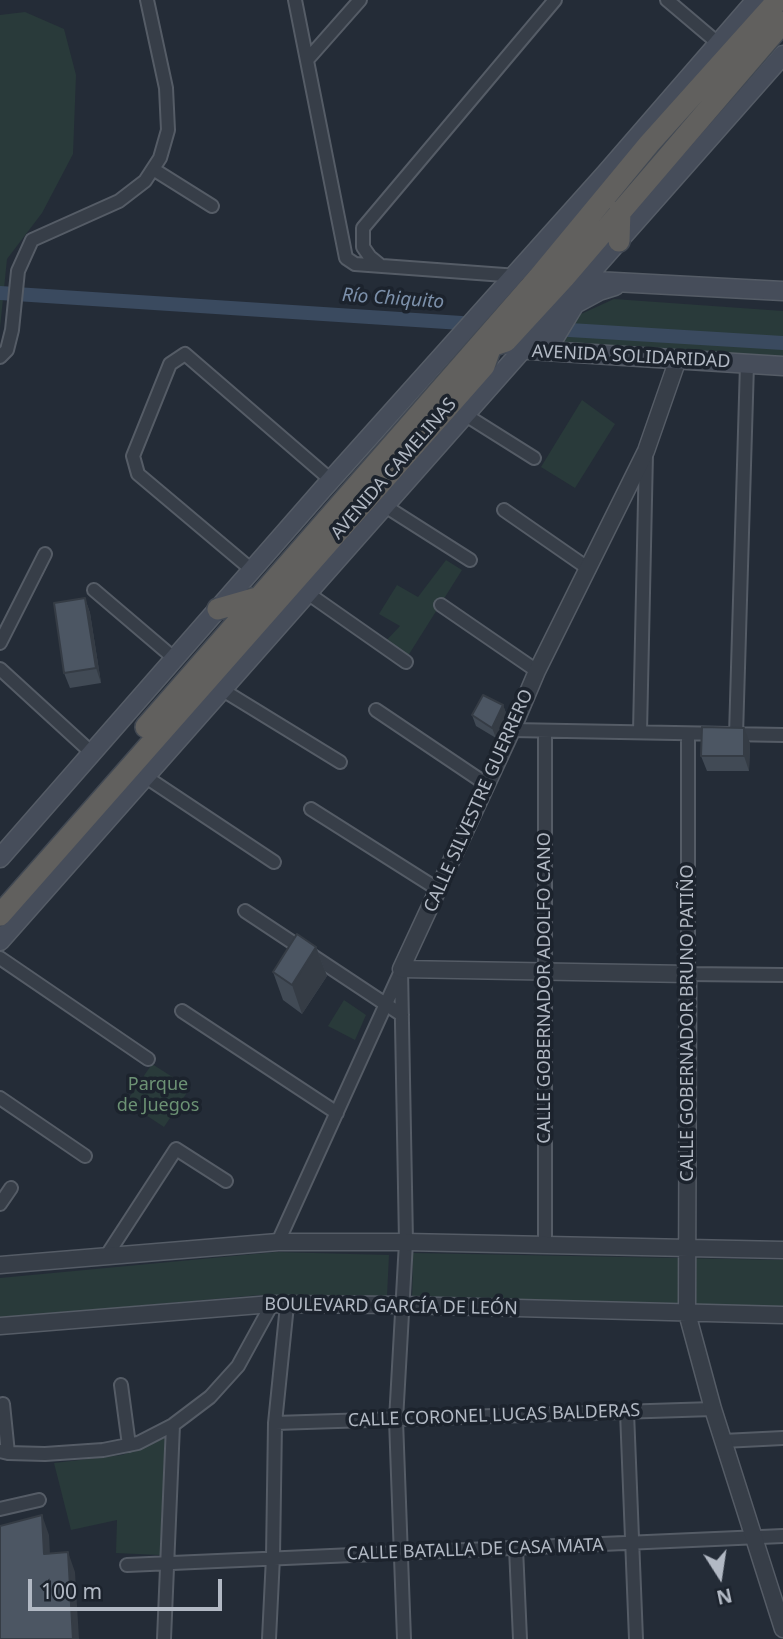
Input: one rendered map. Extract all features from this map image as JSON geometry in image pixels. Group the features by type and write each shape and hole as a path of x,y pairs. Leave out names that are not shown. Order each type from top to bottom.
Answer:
{"highway":[{"name":"AVENIDA CAMELINAS","path":"552,287 649,144 778,0"},
{"path":"742,40 749,8"},
{"name":"AVENIDA CAMELINAS","path":"0,894 484,366 783,22"},
{"path":"619,241 620,211"},
{"name":"AVENIDA CAMELINAS","path":"0,915 262,607"},
{"path":"218,609 262,607 291,610"}],"main road":[{"name":"AVENIDA CAMELINAS","path":"552,287 719,44 749,8"},
{"name":"AVENIDA CAMELINAS","path":"0,859 498,292 552,287 619,241 783,55"},
{"path":"552,287 599,291 628,282"},
{"path":"552,287 628,282 783,291"},
{"path":"547,349 552,287"},
{"name":"AVENIDA CAMELINAS","path":"0,941 464,414 503,343"},
{"name":"AVENIDA SOLIDARIDAD","path":"503,343 547,349 783,366"}],"street":[{"path":"0,357 7,349 17,295 18,271 32,240 119,201 145,181 160,158 168,130 166,88 147,0"},
{"path":"295,0 346,258 355,264 552,287"},
{"path":"307,60 360,0"},
{"path":"381,266 363,247 363,228 555,0"},
{"path":"667,0 719,44"},
{"path":"153,169 212,206"},
{"path":"252,570 138,474 133,456 170,363 185,354 331,480"},
{"name":"CALLE SILVESTRE GUERRERO","path":"278,1242 537,671 646,451 678,359"},
{"path":"737,735 747,364"},
{"path":"464,414 534,458"},
{"path":"640,732 646,451"},
{"path":"385,506 470,560"},
{"path":"504,510 589,569"},
{"path":"0,643 45,554"},
{"path":"94,590 174,659"},
{"path":"306,592 406,662"},
{"path":"442,605 537,671"},
{"path":"0,669 92,753"},
{"path":"221,689 340,762"},
{"path":"376,710 486,784"},
{"path":"512,730 783,735"},
{"name":"CALLE GOBERNADOR ADOLFO CANO","path":"545,731 545,1245"},
{"name":"CALLE GOBERNADOR BRUNO PATIÑO","path":"688,734 687,1313 713,1409 783,1629"},
{"path":"146,777 274,862"},
{"path":"311,809 439,890"},
{"path":"244,911 402,1015"},
{"path":"0,958 148,1059"},
{"path":"404,1639 396,1420 406,1242 401,969 783,975"},
{"path":"183,1011 337,1113"},
{"path":"0,1098 85,1156"},
{"path":"107,1255 176,1149 226,1181"},
{"path":"0,1204 11,1188"},
{"path":"0,1265 278,1242 783,1250"},
{"path":"269,1639 280,1305"},
{"path":"3,1404 4,1452 103,1450 138,1443 173,1425 210,1397 238,1366 280,1305"},
{"name":"BOULEVARD GARCÍA DE LEÓN","path":"0,1326 280,1305 403,1305 783,1315"},
{"path":"121,1385 130,1445"},
{"name":"CALLE CORONEL LUCAS BALDERAS","path":"275,1423 713,1409"},
{"path":"627,1412 636,1639"},
{"path":"164,1639 173,1425"},
{"path":"723,1441 783,1438"},
{"path":"0,1509 39,1500"},
{"name":"CALLE BATALLA DE CASA MATA","path":"127,1565 783,1536"},
{"path":"516,1548 520,1639"}],"green space":[{"path":"25,12 64,29 76,75 73,154 42,213 7,259 0,328 0,15"},
{"path":"614,299 783,311 783,368 553,352 581,314"},
{"path":"582,400 615,424 575,488 541,467"},
{"path":"446,560 462,570 406,659 383,644 400,626 379,614 397,585 418,597"},
{"path":"344,1000 366,1015 355,1040 328,1026"},
{"name":"Parque de Juegos","path":"152,1064 190,1088 164,1127 126,1102"},
{"path":"276,1252 389,1255 387,1296 260,1295 0,1318 0,1278"},
{"path":"413,1253 783,1260 783,1309 412,1301"},
{"path":"165,1438 160,1555 116,1553 117,1520 71,1530 54,1463 122,1455"}],"building":[{"path":"85,598 96,668 64,673 54,603"},
{"path":"483,695 503,705 492,728 472,715"},
{"path":"702,727 744,728 744,756 701,756"},
{"path":"297,934 316,947 292,985 273,972"},
{"path":"42,1515 44,1554 68,1552 73,1639 0,1639 0,1526"}],"waterway":[{"name":"Río Chiquito","path":"0,293 477,324"},
{"name":"Río Chiquito","path":"553,329 783,343"}]}
